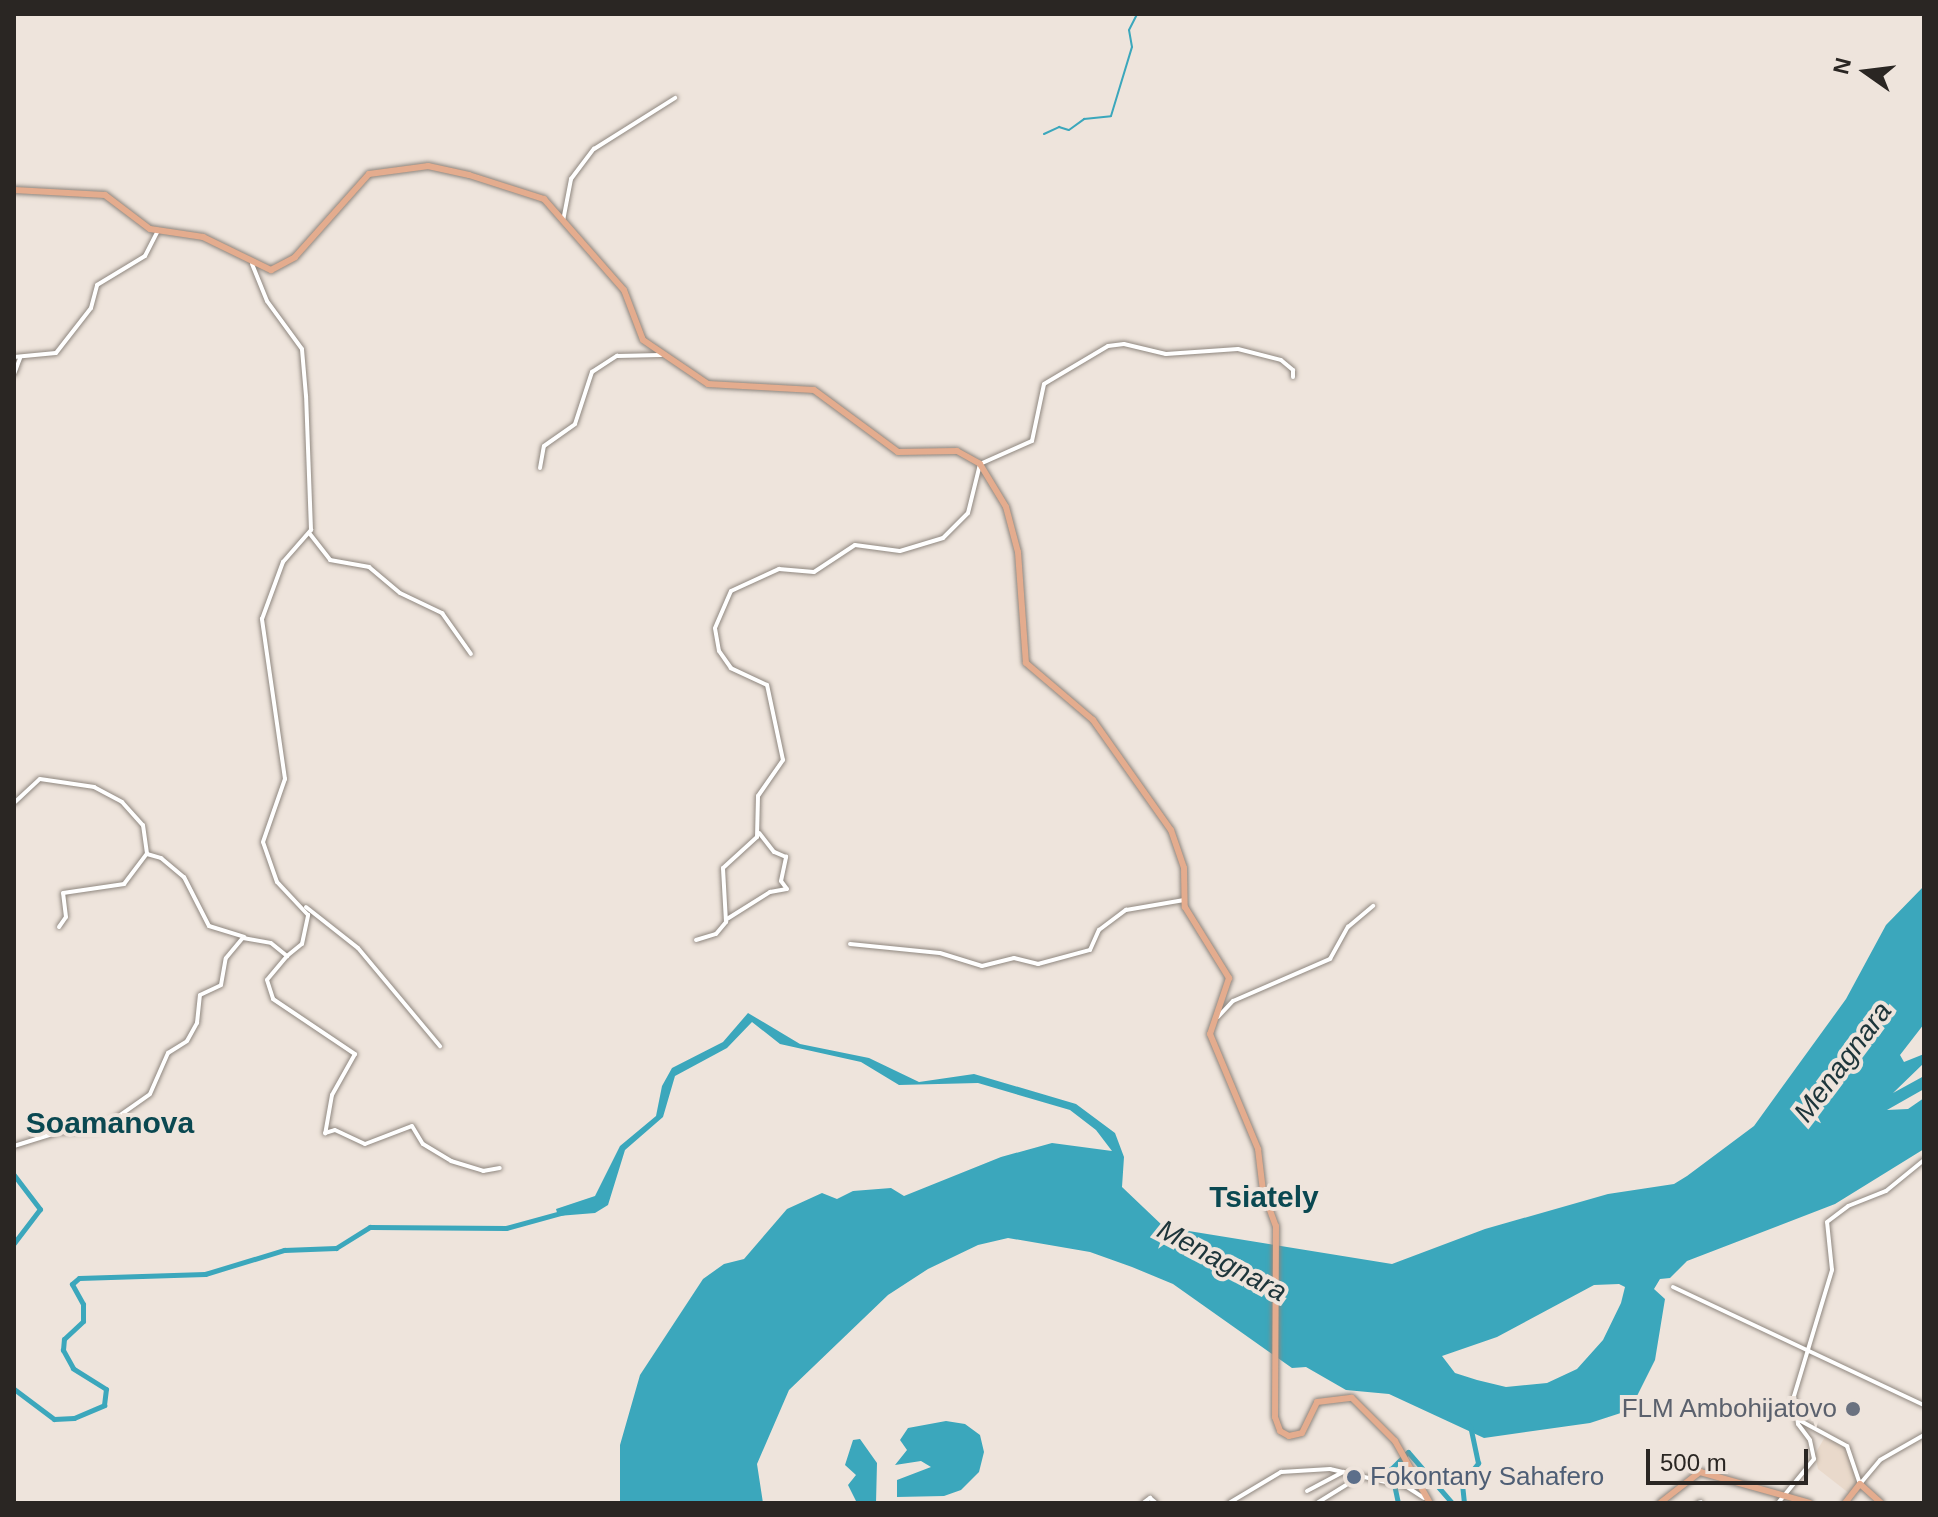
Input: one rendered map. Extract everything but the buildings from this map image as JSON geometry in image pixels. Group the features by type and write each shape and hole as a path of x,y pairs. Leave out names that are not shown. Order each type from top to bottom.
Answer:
{"main road":[{"path":"14,190 105,195 139,224 215,241 252,264 271,270 286,263 364,177 384,168 442,167 544,199 617,281 643,340 713,386 814,390 898,452 967,452 980,464 1006,507 1016,542 1026,663 1093,720 1171,830 1184,868 1184,900 1229,978 1210,1034 1258,1149 1276,1238 1275,1406 1280,1431 1295,1436 1308,1427 1317,1402 1352,1398 1400,1449 1429,1503"},
{"path":"1660,1503 1700,1472 1810,1503"},
{"path":"1857,1503 1847,1501 1860,1484 1881,1503"},
{"path":"1864,1503 1872,1494"}],"street":[{"path":"563,221 571,179 594,149 675,98"},
{"path":"14,374 17,357 56,353 90,309 97,285 145,256 159,230"},
{"path":"252,264 267,301 302,349 310,534 330,560 369,567 400,593 442,613 471,654"},
{"path":"696,940 716,934 727,919 770,892 787,889 781,881 786,857 774,852 759,833 758,796 783,756 767,685 731,668 719,651 715,628 731,591 779,569 797,574 819,570 855,545 900,551 943,538 968,513 980,464 1032,441 1044,384 1114,344 1166,354 1250,351 1286,363 1293,377"},
{"path":"540,468 544,446 575,424 592,372 617,356 663,355"},
{"path":"310,534 283,562 262,619 285,779 263,842 277,882 358,948 440,1046"},
{"path":"14,803 40,779 97,788 122,802 143,825 147,854 124,884 64,892 60,898 66,917 59,927"},
{"path":"727,919 723,868 759,833"},
{"path":"147,854 165,861 184,877 209,926 271,943 287,956"},
{"path":"850,944 897,953 940,953 982,966 1014,958 1038,964 1090,950 1099,930 1126,910 1184,900"},
{"path":"304,906 308,915 302,944 267,980 273,999 355,1054 332,1095 325,1133 335,1130 365,1144 412,1126 423,1144 451,1161 483,1171 500,1168"},
{"path":"1210,1034 1233,1001 1330,959 1348,927 1373,906"},
{"path":"14,1146 52,1133 99,1130 150,1094 168,1053 187,1041 197,1023 200,995 221,985 226,958 244,938"},
{"path":"1778,1503 1814,1459 1799,1420 1794,1396 1832,1270 1827,1222 1848,1206 1886,1191 1924,1160"},
{"path":"1673,1287 1924,1405"},
{"path":"1799,1420 1847,1446 1860,1484"},
{"path":"1860,1484 1880,1460 1924,1435"},
{"path":"1229,1503 1281,1472 1344,1472 1414,1490 1429,1503"},
{"path":"1307,1491 1344,1472"},
{"path":"1317,1503 1359,1477"},
{"path":"1143,1503 1150,1498 1156,1503"}],"shaded area":[{"path":"1825,1437 1846,1448 1859,1484 1850,1494 1818,1469 1815,1454"}],"water":[{"name":"Menagnara","path":"1924,886 1924,1024 1900,1055 1904,1062 1924,1054 1924,1063 1893,1093 1924,1076 1924,1089 1887,1110 1908,1109 1924,1098 1924,1149 1835,1204 1687,1261 1670,1278 1660,1279 1654,1289 1665,1299 1655,1360 1630,1410 1590,1423 1484,1438 1389,1394 1346,1390 1306,1367 1292,1368 1173,1284 1090,1252 1008,1238 978,1245 928,1269 888,1295 789,1390 757,1464 763,1503 620,1503 620,1445 640,1375 703,1279 724,1264 744,1259 787,1209 822,1193 837,1199 853,1191 891,1188 904,1196 1001,1157 1052,1143 1112,1151 1096,1130 1070,1110 978,1083 899,1085 861,1062 780,1044 752,1022 727,1048 675,1076 663,1117 625,1150 608,1205 595,1213 558,1216 556,1209 595,1196 620,1146 656,1116 662,1086 672,1068 723,1042 748,1013 800,1044 869,1058 919,1082 974,1074 1076,1104 1115,1133 1124,1157 1122,1187 1164,1227 1392,1264 1485,1229 1608,1194 1674,1184 1687,1176 1754,1126 1846,999 1886,925","holes":["1619,1284 1625,1287 1621,1303 1603,1340 1577,1369 1547,1383 1506,1387 1477,1380 1455,1373 1442,1356 1497,1337 1594,1285"]},
{"path":"946,1421 965,1424 980,1435 984,1452 979,1472 961,1490 944,1496 897,1497 897,1480 931,1467 921,1461 895,1465 907,1450 900,1440 908,1428"},
{"path":"860,1439 877,1463 876,1503 857,1503 848,1485 856,1475 845,1465 853,1440"}],"waterway":[{"path":"1044,134 1059,127 1069,130 1084,119 1111,116 1132,47 1129,30 1137,14"},
{"path":"14,1175 40,1209 14,1243"},
{"path":"14,1389 54,1419 74,1418 104,1405 106,1389 73,1368 63,1350 64,1339 83,1321 83,1304 72,1284 79,1278 205,1274 284,1250 336,1248 370,1227 506,1228 564,1212"},
{"path":"1464,1503 1462,1483 1478,1463 1470,1426"},
{"path":"1398,1503 1391,1469 1408,1452 1452,1503"}],"place":[{"name":"FLM Ambohijatovo","path":"1853,1409"},
{"name":"Fokontany Sahafero","path":"1354,1477"}],"district":[{"name":"Soamanova","path":"110,1123"},
{"name":"Tsiately","path":"1264,1197"}]}
